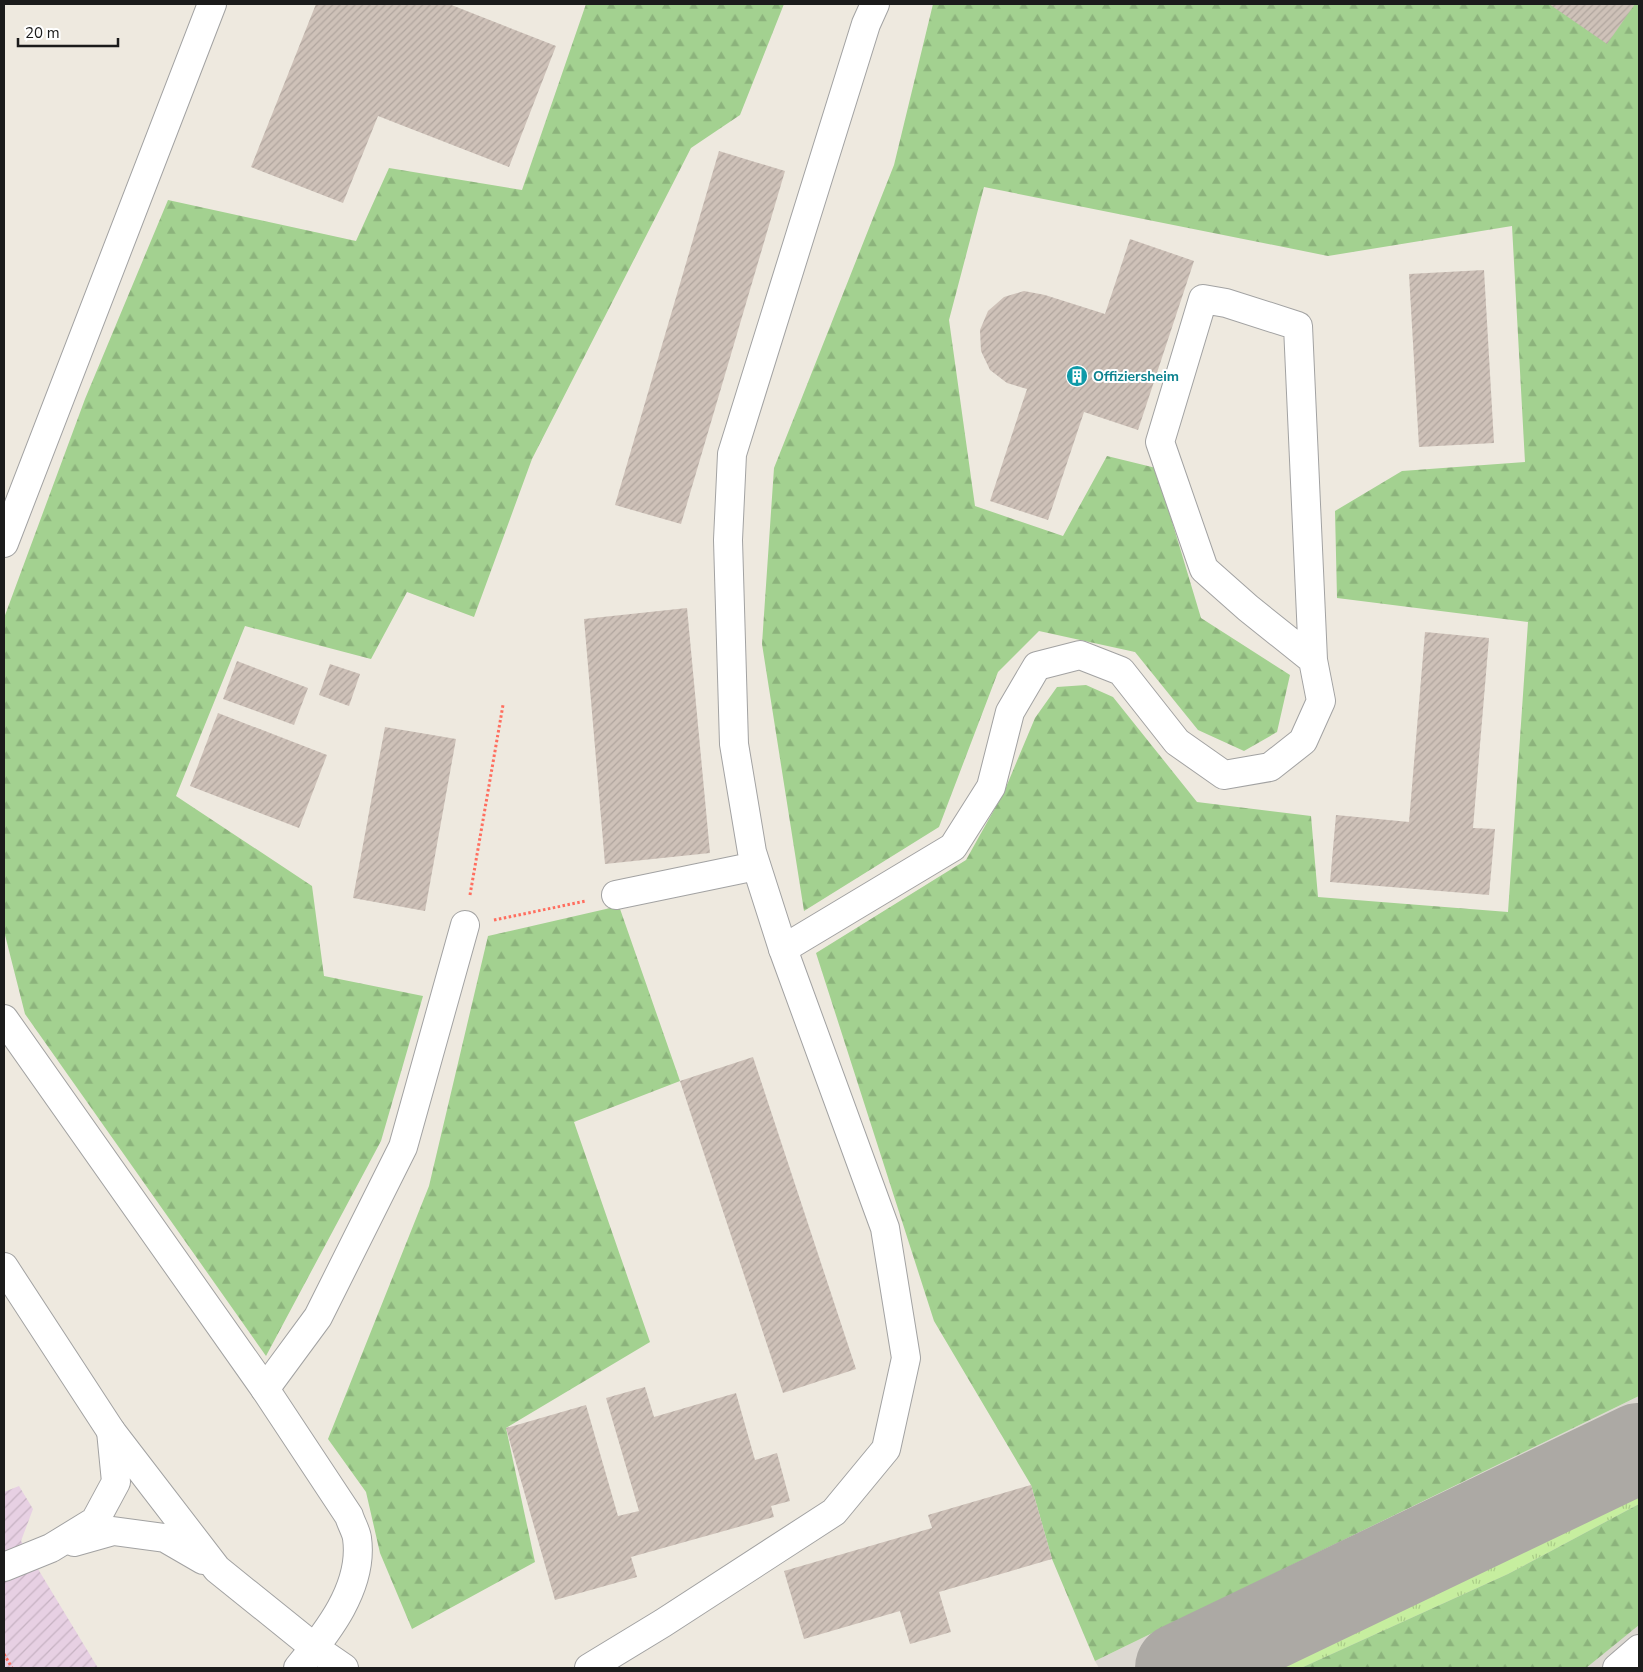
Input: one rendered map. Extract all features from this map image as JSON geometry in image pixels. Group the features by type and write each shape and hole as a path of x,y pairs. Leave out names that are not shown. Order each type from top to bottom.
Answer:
{"lane":[{"path":"4,544 212,4"},
{"path":"589,1668 663,1623 834,1512 886,1449 906,1358 884,1228 783,949 752,852 734,744 728,540 732,454 875,4"},
{"path":"783,949 953,847 991,787 1010,712 1037,666 1080,655 1121,670 1177,742 1224,776 1270,767 1303,741 1321,701 1313,660 1298,326 1226,303 1203,299 1160,442 1204,569 1313,660"},
{"path":"616,895 756,866"},
{"path":"265,1389 318,1317 403,1147 464,925"},
{"path":"4,1019 265,1389 349,1516 357,1536 354,1579 342,1606 315,1648 298,1668"},
{"path":"4,1267 111,1431 217,1569"},
{"path":"51,1548 94,1521 116,1482 111,1431"},
{"path":"4,1567 51,1548 113,1532 166,1538 217,1569 315,1648 344,1668"},
{"path":"1617,1668 1639,1649"}],"path":[{"path":"503,705 464,925 616,895"},
{"path":"4,1654 12,1668"}],"shaded area":[{"path":"1639,1396 1639,1668 1099,1668 1095,1661"},
{"path":"19,1486 33,1509 21,1541 98,1668 4,1668 4,1492"}],"green space":[{"path":"586,4 784,4 740,115 691,148 532,459 474,617 407,592 371,659 245,626 176,796 312,886 324,976 423,996 381,1141 266,1356 25,1014 4,931 4,618 85,399 168,200 356,241 389,168 522,190"},
{"path":"933,4 1639,4 1639,1396 1095,1661 1052,1559 1031,1485 934,1321 816,953 966,860 1004,792 1035,718 1057,687 1086,685 1113,697 1197,802 1311,816 1318,897 1508,912 1528,622 1337,598 1335,511 1402,471 1525,462 1512,226 1328,256 984,187 949,320 975,506 1063,536 1107,456 1156,468 1201,618 1290,675 1277,732 1244,751 1198,730 1135,652 1039,631 998,672 939,827 804,911 762,644 774,468 894,165"},
{"path":"619,906 680,1081 574,1122 650,1342 506,1428 535,1562 412,1629 380,1553 366,1492 328,1439 429,1186 488,936"},
{"path":"1639,1486 1639,1504 1508,1574 1301,1668 1262,1668"},
{"path":"1639,1504 1639,1625 1586,1668 1301,1668 1508,1574"}],"building":[{"path":"316,4 449,4 556,46 509,167 378,116 343,203 251,167"},
{"path":"1549,4 1635,4 1607,44"},
{"path":"719,151 785,171 681,524 615,505"},
{"name":"Offiziersheim","path":"1130,239 1194,261 1138,430 1084,412 1048,520 990,501 1027,389 1007,383 990,370 981,351 980,330 988,311 1004,297 1024,291 1045,295 1105,314"},
{"path":"1484,270 1494,443 1419,447 1409,274"},
{"path":"687,608 710,853 605,864 584,619"},
{"path":"1425,632 1489,638 1473,828 1495,829 1489,895 1330,882 1336,815 1409,822"},
{"path":"237,661 308,688 294,725 223,699"},
{"path":"330,664 360,674 349,706 319,695"},
{"path":"218,713 327,755 299,828 190,786"},
{"path":"385,727 456,739 425,911 353,898"},
{"path":"753,1057 856,1369 783,1393 680,1081"},
{"path":"645,1387 654,1417 736,1393 755,1460 777,1453 790,1501 771,1506 774,1517 631,1557 637,1577 555,1600 506,1428 586,1405 618,1516 639,1511 606,1398"},
{"path":"1031,1485 1052,1559 939,1592 951,1632 910,1644 900,1611 804,1639 784,1571 932,1528 928,1515"}],"taxiway":[{"path":"1180,1668 1639,1448"}],"place":[{"name":"Offiziersheim","path":"1077,376"}]}
